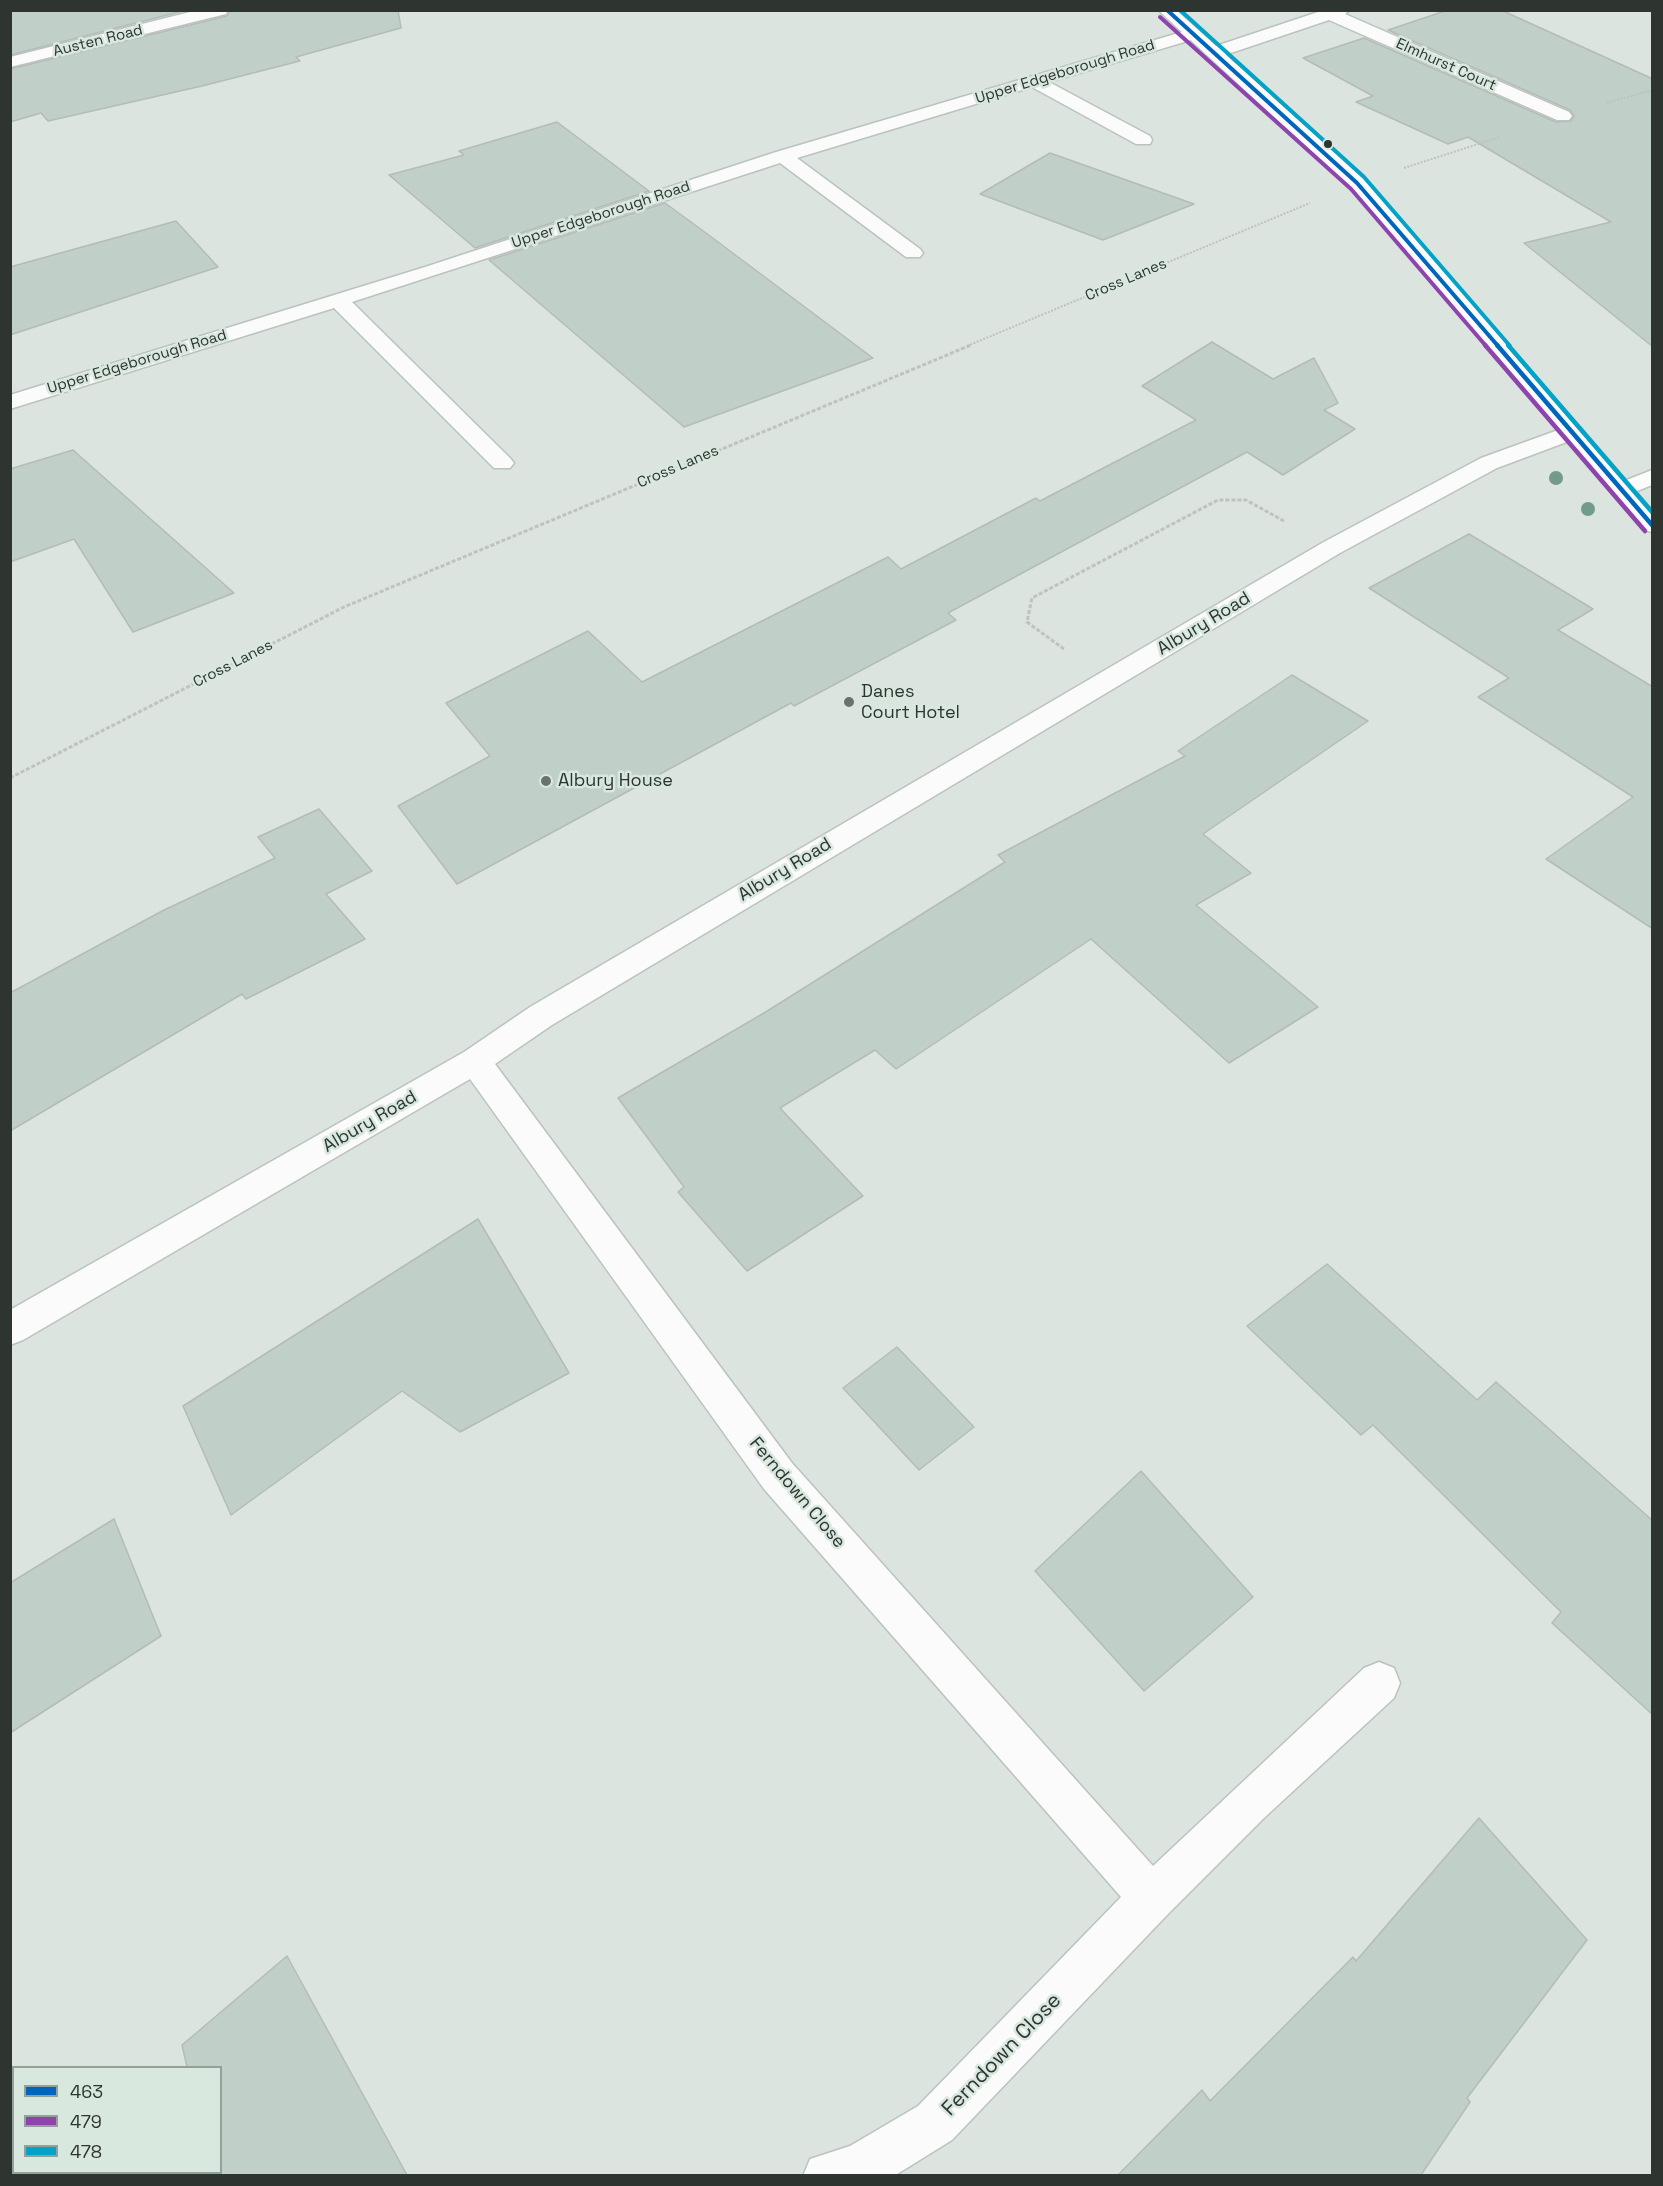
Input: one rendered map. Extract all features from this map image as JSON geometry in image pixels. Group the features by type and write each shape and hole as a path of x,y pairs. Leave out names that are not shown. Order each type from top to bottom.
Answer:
{"street":[{"path":"131,32 164,10"},
{"name":"Austen Road","path":"10,62 220,10"},
{"path":"1166,10 1357,183 1653,525"},
{"path":"1213,53 1336,12"},
{"name":"Elmhurst Court","path":"1336,12 1563,116"},
{"name":"Upper Edgeborough Road","path":"10,402 338,300 783,156 1192,34"},
{"path":"1034,81 1143,140"},
{"path":"783,156 913,253"},
{"path":"338,300 502,463"},
{"name":"Albury Road","path":"10,1329 476,1061 540,1016 1331,548 1489,464 1572,432"},
{"path":"1622,490 1653,477"},
{"name":"Ferndown Close","path":"476,1061 778,1476 1152,1898"},
{"name":"Ferndown Close","path":"827,2175 858,2169 936,2123 1152,1898 1249,1803 1379,1683"}],"path":[{"name":"Cross Lanes","path":"10,778 344,607 1357,183"},
{"path":"1108,681 1027,622 1032,598 1218,500 1246,500 1331,548"}],"building":[{"path":"10,10 187,10 10,55"},
{"path":"230,10 398,10 401,28 296,57 300,61 202,86 48,121 41,113 10,122 10,69 227,16"},
{"path":"1448,10 1501,10 1653,79 1653,347 1524,243 1611,222 1468,137 1448,144 1356,102 1373,96 1303,58 1364,38 1556,122 1571,121 1574,116 1570,110 1388,30"},
{"path":"557,122 649,191 475,248 389,175 464,155 459,151"},
{"path":"1050,153 1194,204 1103,240 980,194"},
{"path":"665,203 873,358 684,427 489,260"},
{"path":"176,221 218,267 10,335 10,267"},
{"path":"1212,342 1273,379 1314,358 1338,403 1324,410 1355,429 1283,475 1247,452 948,613 956,620 794,706 791,703 457,884 398,806 490,756 446,703 588,631 642,682 888,557 901,569 1036,498 1040,501 1196,420 1142,386"},
{"path":"73,450 234,593 133,632 74,539 10,562 10,469"},
{"path":"1469,534 1593,609 1558,630 1653,687 1653,929 1546,859 1633,797 1478,697 1509,678 1369,588"},
{"path":"1292,675 1368,721 1203,834 1251,873 1196,905 1318,1007 1229,1063 1091,939 896,1069 875,1050 780,1108 863,1196 747,1271 678,1192 684,1187 618,1098 764,1013 1005,862 998,855 1185,756 1178,751"},
{"path":"319,809 372,871 326,894 365,939 246,999 242,994 10,1131 10,993 164,910 275,858 258,837"},
{"path":"478,1219 569,1373 460,1432 402,1391 231,1515 183,1406"},
{"path":"1327,1264 1477,1400 1496,1382 1653,1521 1653,1715 1552,1623 1561,1612 1373,1425 1361,1435 1247,1326"},
{"path":"897,1347 974,1427 919,1470 843,1388"},
{"path":"1141,1471 1253,1597 1144,1691 1035,1571"},
{"path":"114,1519 161,1636 10,1733 10,1583"},
{"path":"1479,1818 1587,1940 1467,2098 1470,2102 1421,2175 1118,2175 1202,2090 1210,2101 1353,1957 1356,1961"},
{"path":"287,1956 407,2175 212,2175 222,2174 222,2066 187,2066 182,2045"}],"transit line":[{"name":"463","path":"1167,10 1357,183 1652,525"},
{"name":"478","path":"1180,10 1364,177 1652,512"},
{"name":"479","path":"1160,17 1351,189 1645,531"}],"place":[{"name":"Danes Court Hotel","path":"849,702"},
{"name":"Albury House","path":"546,781"}]}
